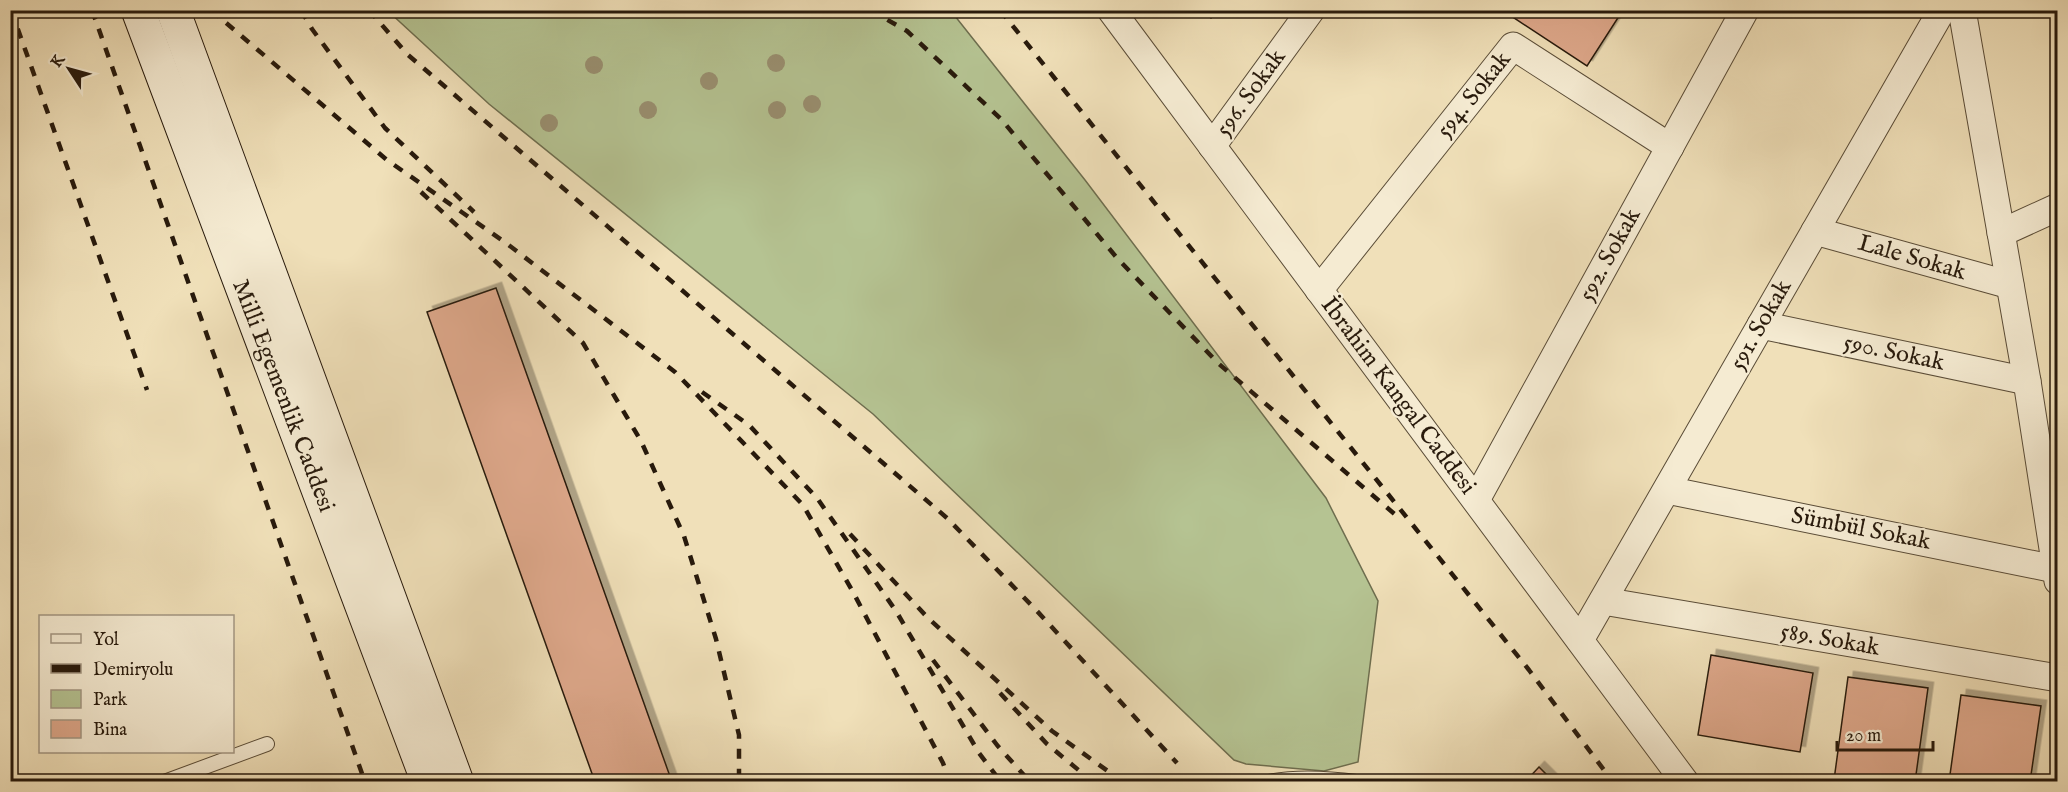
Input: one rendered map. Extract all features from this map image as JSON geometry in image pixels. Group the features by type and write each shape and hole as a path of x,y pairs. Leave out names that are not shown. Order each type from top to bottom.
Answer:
{"main road":[{"name":"Milli Egemenlik Caddesi","path":"138,10 428,782"},
{"name":"Milli Egemenlik Caddesi","path":"172,10 457,782"}],"street":[{"name":"İbrahim Kangal Caddesi","path":"1111,10 1685,782"},
{"name":"596. Sokak","path":"1212,146 1311,10"},
{"name":"592. Sokak","path":"1476,500 1745,10"},
{"name":"591. Sokak","path":"1580,640 1815,231 1954,13"},
{"path":"1954,13 2001,233 2056,575"},
{"name":"594. Sokak","path":"1319,290 1513,46 1670,147"},
{"path":"2001,233 2058,207"},
{"name":"Lale Sokak","path":"1815,231 2010,285"},
{"name":"590. Sokak","path":"1761,325 2026,381"},
{"name":"Sümbül Sokak","path":"1667,490 2056,575"},
{"name":"589. Sokak","path":"1603,601 2058,678"}],"lane":[{"path":"164,782 267,744"},
{"path":"1268,782 1326,777 1356,782"}],"green space":[{"path":"388,11 951,11 1085,180 1326,498 1378,601 1358,762 1324,771 1246,764 1234,760 873,414 489,104"}],"building":[{"path":"1201,10 1217,10 1211,18"},
{"path":"1502,10 1623,10 1587,66"},
{"path":"496,288 672,782 595,782 427,312"},
{"path":"1711,655 1813,673 1800,752 1698,735"},
{"path":"1848,677 1928,688 1915,782 1834,780"},
{"path":"1961,695 2041,706 2030,782 1949,782"},
{"path":"1539,767 1554,782 1525,782"}],"railway":[{"path":"11,10 147,390"},
{"path":"92,10 365,782"},
{"path":"211,10 387,160 506,243 675,372 803,505 853,592 943,763 950,782"},
{"path":"301,10 312,29 385,128 474,212"},
{"path":"369,10 407,54 947,518 1037,611 1177,763"},
{"path":"870,10 907,31 1001,119 1117,258 1219,364 1398,517"},
{"path":"1000,10 1529,670 1613,782"},
{"path":"421,192 583,343 641,441 684,536 716,639 739,735 739,782"},
{"path":"702,392 749,425 817,498 896,611 979,753 1001,782"},
{"path":"850,534 927,617 1052,731 1123,782"},
{"path":"933,660 997,745 1030,782"},
{"path":"1000,693 1047,744 1093,782"}]}
